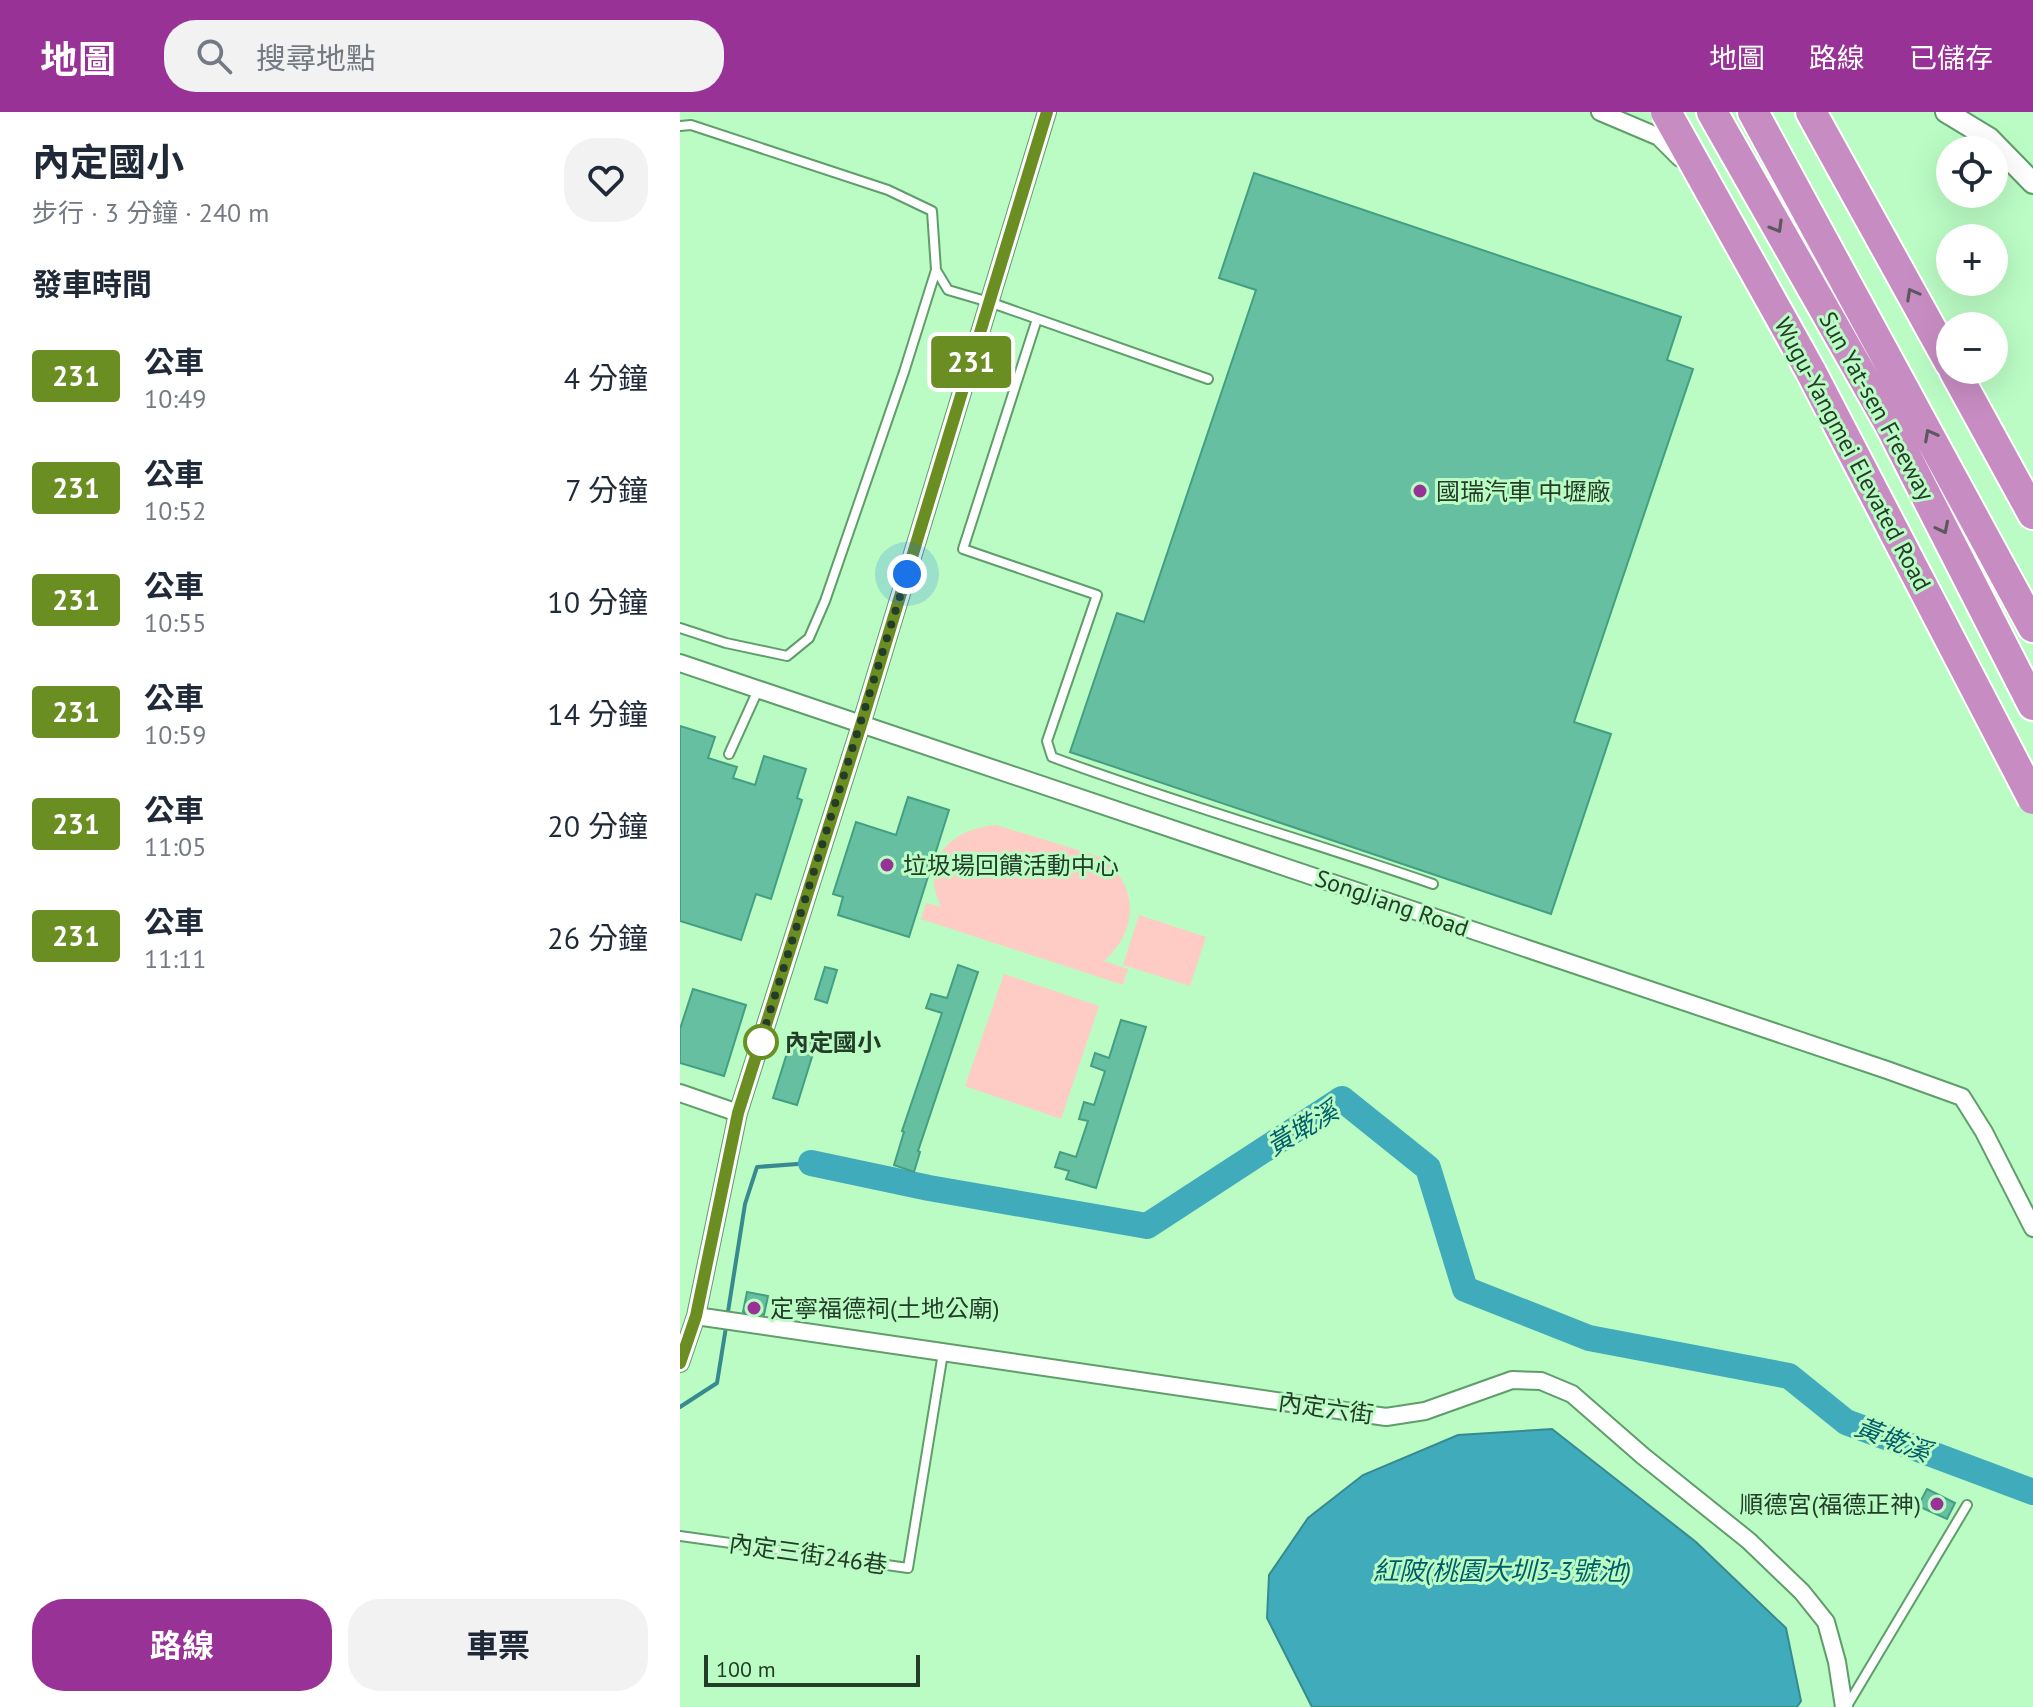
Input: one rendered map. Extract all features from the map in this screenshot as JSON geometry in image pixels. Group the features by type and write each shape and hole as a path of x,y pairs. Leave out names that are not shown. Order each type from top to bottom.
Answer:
{"highway":[{"name":"Wugu-Yangmei Elevated Road","path":"1666,112 1810,370 2033,799"},
{"name":"Sun Yat-sen Freeway","path":"1712,112 1889,423 2033,705"},
{"name":"Sun Yat-sen Freeway","path":"1753,112 2033,627"},
{"path":"1811,112 1936,338"},
{"path":"1962,384 2033,514"}],"street":[{"path":"680,1363 696,1316 738,1113 861,725 1047,112"},
{"path":"1600,112 1659,137 1744,223 1952,614 2033,779"},
{"path":"1955,113 1989,138 2033,183"},
{"name":"SongJiang Road","path":"680,663 1962,1097 1984,1132 2033,1228"},
{"path":"680,1093 738,1113"},
{"name":"內定六街","path":"696,1316 1386,1417 1425,1411 1512,1380 1541,1381 1572,1394 1749,1541 1802,1592 1826,1622 1845,1707"}],"lane":[{"path":"680,126 691,125 888,190 932,211 936,270 873,462 809,638 787,656 726,643 680,628"},
{"path":"936,270 948,290 1208,379"},
{"path":"1037,319 963,549 1097,595 1047,741 1052,757 1139,789 1433,884"},
{"path":"729,754 759,689"},
{"name":"內定三街246巷","path":"680,1536 908,1568 943,1352"},
{"path":"1845,1707 1967,1505"}],"shaded area":[{"path":"996,825 1101,857 1113,868 1128,894 1130,908 1124,936 1104,961 1128,969 1123,985 921,919 926,903 941,907 934,875 943,850 965,833"},
{"path":"1139,915 1206,937 1190,986 1123,965"},
{"path":"1004,974 1099,1006 1061,1119 965,1086"}],"water":[{"name":"紅陂(桃園大圳3-3號池)","path":"1552,1429 1696,1542 1786,1628 1801,1701 1797,1707 1312,1707 1267,1618 1269,1575 1308,1518 1363,1475 1458,1435"}],"building":[{"name":"國瑞汽車 中壢廠","path":"1254,173 1681,317 1667,360 1693,369 1574,722 1611,734 1551,914 1070,752 1117,613 1144,622 1256,290 1219,278"},
{"path":"680,726 715,737 708,758 737,767 733,778 755,785 764,756 806,769 797,798 802,800 771,899 756,894 741,940 680,921"},
{"name":"垃圾場回饋活動中心","path":"908,797 949,810 909,937 838,915 843,897 833,894 856,822 896,835"},
{"path":"958,965 978,972 918,1151 914,1172 894,1165 902,1131 942,1013 926,1008 931,994 947,998"},
{"path":"825,967 837,970 827,1003 815,999"},
{"path":"693,989 746,1005 724,1076 680,1063 680,1029"},
{"path":"1121,1020 1146,1027 1096,1188 1066,1179 1069,1171 1055,1167 1060,1152 1076,1157 1088,1121 1079,1119 1084,1102 1094,1105 1105,1071 1091,1066 1095,1053 1109,1058"},
{"path":"792,1037 816,1044 797,1105 773,1098"},
{"name":"定寧福德祠(土地公廟)","path":"747,1292 768,1296 764,1315 743,1312"},
{"name":"順德宮(福德正神)","path":"1927,1489 1955,1503 1947,1519 1918,1506"}],"waterway":[{"name":"黃墘溪","path":"811,1163 929,1188 1147,1226 1342,1099 1428,1168 1465,1289 1589,1338 1789,1376 1846,1422 2033,1492"},
{"name":"黃墘溪","path":"727,1318 745,1204 757,1167 811,1163"},
{"name":"黃墘溪","path":"680,1407 717,1383 726,1327"}],"bus line":[{"name":"231","path":"680,1363 696,1316 738,1113 861,725 1047,112"}],"place":[{"name":"國瑞汽車 中壢廠","path":"1420,491"},
{"name":"垃圾場回饋活動中心","path":"887,865"},
{"name":"內定國小","path":"761,1042"},
{"name":"定寧福德祠(土地公廟)","path":"754,1308"},
{"name":"順德宮(福德正神)","path":"1937,1504"}],"route":[{"path":"761,1042 757,1053 907,574"}]}
